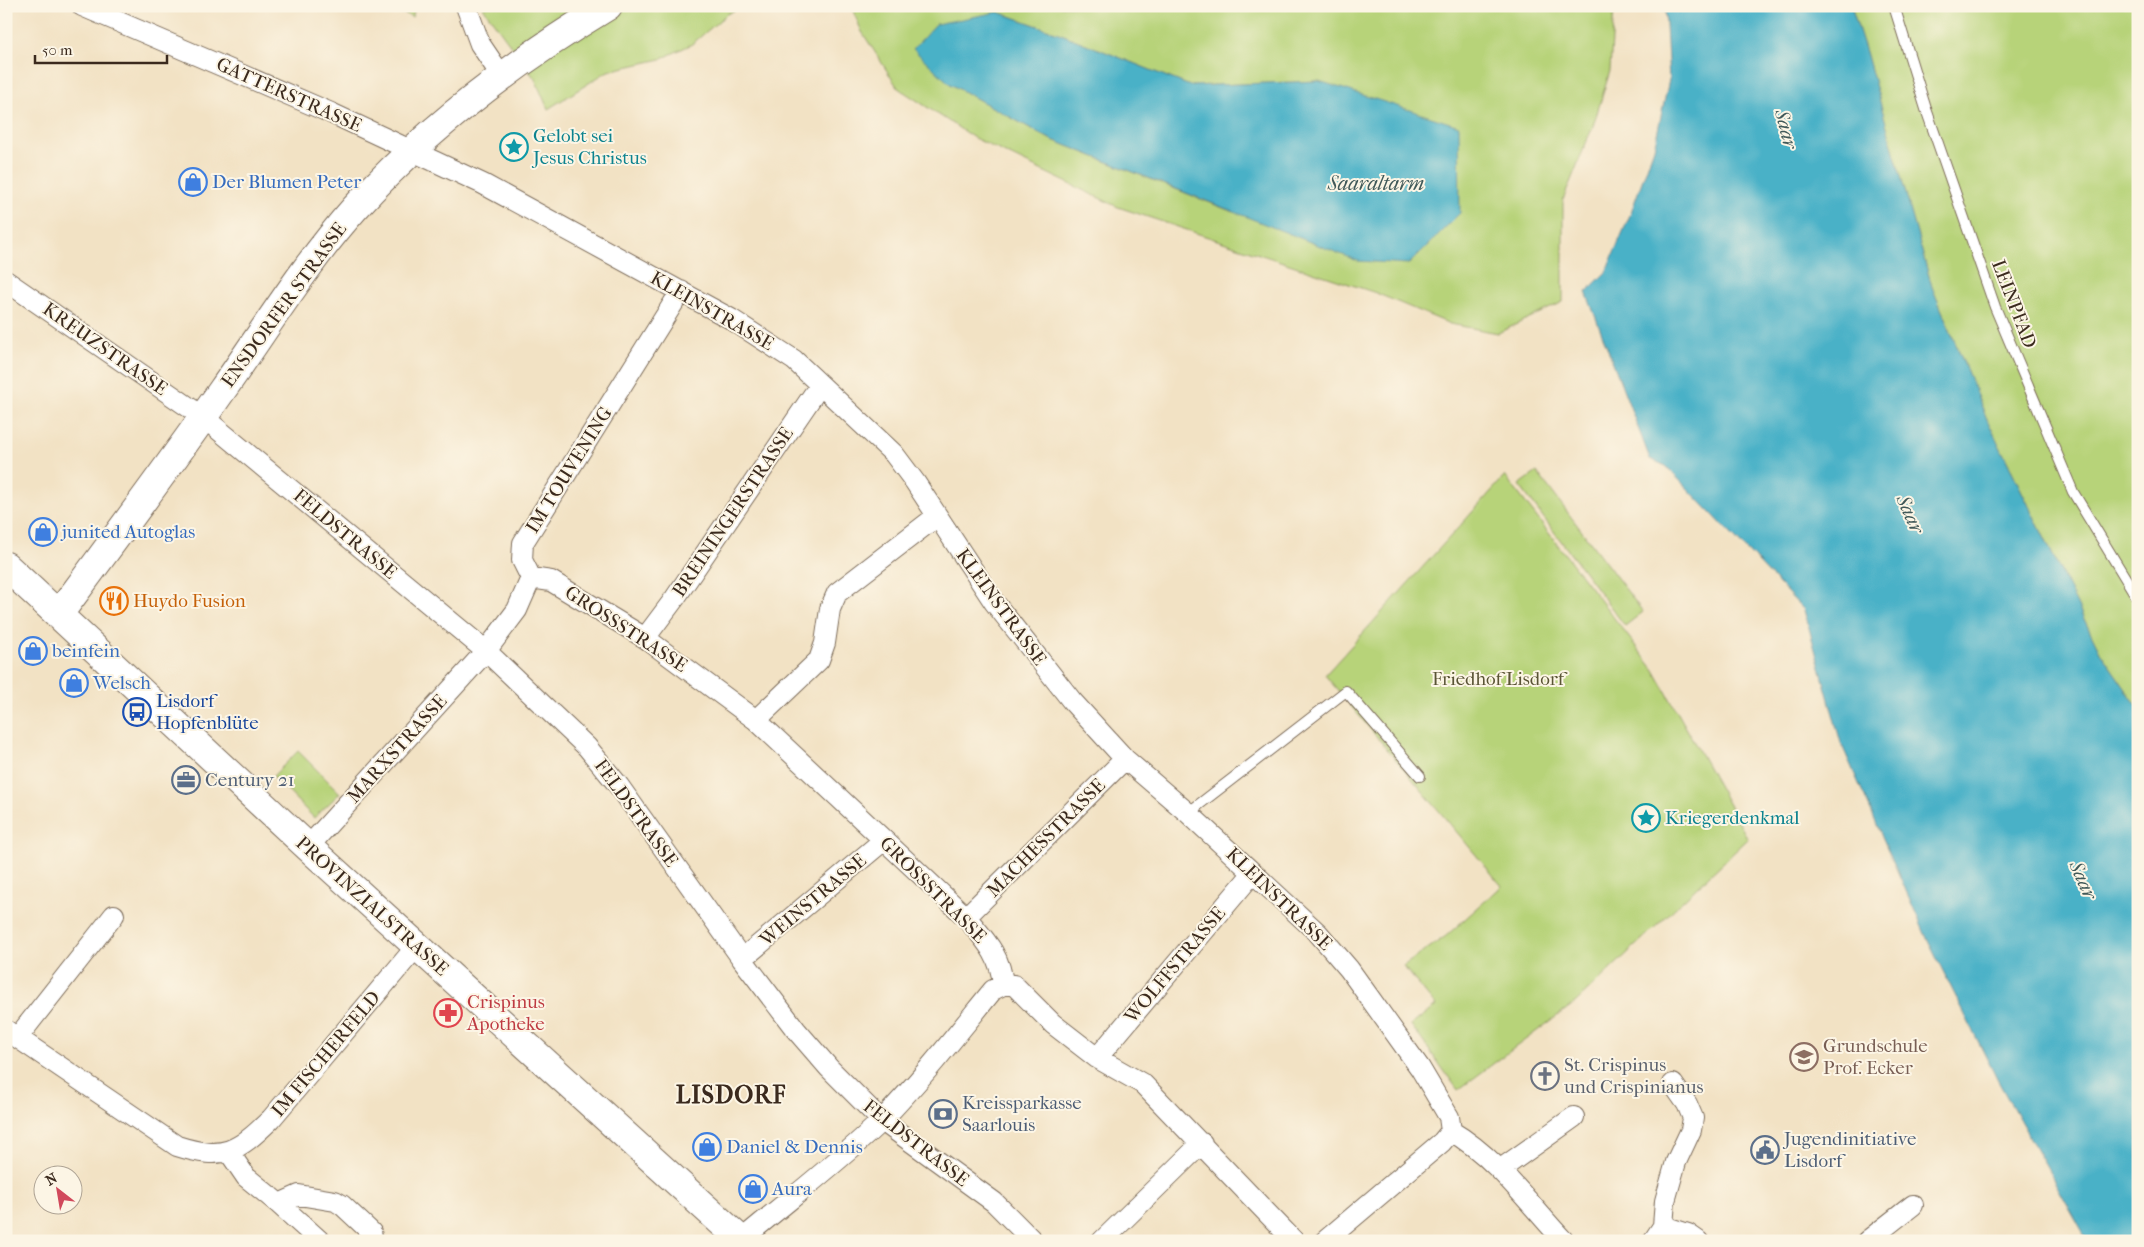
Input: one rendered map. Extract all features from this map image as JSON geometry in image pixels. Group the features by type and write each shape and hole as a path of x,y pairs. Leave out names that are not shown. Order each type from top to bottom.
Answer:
{"main road":[{"name":"ENSDORFER STRASSE","path":"58,614 203,417 325,245 355,208 412,150 501,75 554,38 608,6"},
{"name":"PROVINZIALSTRASSE","path":"6,566 416,947 741,1240"}],"street":[{"name":"GATTERSTRASSE","path":"82,6 331,113 412,150"},
{"path":"466,6 480,44 501,75"},
{"name":"KLEINSTRASSE","path":"412,150 483,184 763,338 794,360 894,454 915,482 994,602 1033,654 1072,701 1126,759 1188,812 1318,933 1349,969 1420,1068 1449,1117 1451,1131"},
{"name":"KREUZSTRASSE","path":"6,281 203,417"},
{"name":"IM TOUVENING","path":"531,578 522,560 523,544 680,291"},
{"name":"BREININGERSTRASSE","path":"645,638 675,598 820,385"},
{"name":"FELDSTRASSE","path":"203,417 486,652 588,747 619,786 742,959 816,1053 851,1092 882,1120 994,1202 1033,1241"},
{"path":"756,720 819,660 825,644 830,609 838,593 937,516"},
{"path":"486,652 517,610 531,578"},
{"name":"GROSSSTRASSE","path":"531,578 551,581 645,638 756,720 816,774 966,917 1000,962 1003,985"},
{"name":"MARXSTRASSE","path":"308,847 486,652"},
{"name":"MACHESSTRASSE","path":"966,917 1126,759"},
{"name":"WEINSTRASSE","path":"742,959 884,840"},
{"name":"WOLFFSTRASSE","path":"1097,1058 1253,873"},
{"name":"IM FISCHERFELD","path":"114,915 12,1034 176,1146 200,1153 229,1152 248,1142 271,1119 416,947"},
{"path":"741,1240 807,1186 882,1120 994,990 1003,985 1014,985 1053,1024 1097,1058 1143,1084 1202,1143 1294,1241"},
{"path":"1673,1084 1687,1104 1693,1118 1692,1130 1676,1162 1658,1234 1688,1234 1698,1241"},
{"path":"1501,1169 1574,1117"},
{"path":"1325,1241 1442,1142 1451,1131 1469,1141 1501,1169 1536,1212 1564,1241"},
{"path":"1102,1241 1202,1143"},
{"path":"229,1152 246,1177 320,1241"},
{"path":"279,1204 299,1195 335,1201 371,1232 373,1241"},
{"path":"1867,1241 1913,1205"}],"lane":[{"name":"LEINPFAD","path":"1894,6 1926,109 1995,307 2073,492 2138,600"},
{"path":"1188,812 1346,691 1420,776"}],"green space":[{"path":"387,6 416,6 412,17"},
{"path":"482,6 743,6 727,14 692,44 661,59 608,71 548,109 535,79"},
{"path":"851,6 1614,6 1610,71 1593,126 1563,200 1563,302 1498,333 1450,324 1376,293 1118,207 974,138 898,88 862,32","holes":["998,12 1061,34 1190,86 1319,81 1233,212 1050,139 950,84"]},
{"path":"1851,6 2138,6 2138,707 2100,652 1989,424 1932,287 1866,52"},
{"path":"1537,472 1643,612 1625,626 1519,485"},
{"name":"Friedhof Lisdorf","path":"1505,476 1654,670 1748,839 1576,1002 1458,1090 1411,1025 1436,1006 1403,966 1446,936 1502,886 1325,675"},
{"path":"298,751 340,793 314,818 273,776"}],"water":[{"name":"Saar","path":"1665,6 1851,6 1866,52 1932,287 1989,424 2100,652 2138,707 2138,1241 2088,1241 1998,1081 1929,943 1841,743 1804,610 1666,466 1650,459 1586,292 1606,272 1630,215 1654,148 1669,80"},
{"name":"Saaraltarm","path":"998,12 1061,34 1190,86 1319,81 1459,126 1460,213 1409,264 1358,261 1050,139 950,84 913,49 936,24"}],"place":[{"name":"Gelobt sei Jesus Christus","path":"514,147"},
{"name":"Der Blumen Peter","path":"193,182"},
{"name":"junited Autoglas","path":"43,532"},
{"name":"Huydo Fusion","path":"114,601"},
{"name":"beinfein","path":"33,651"},
{"name":"Welsch","path":"74,683"},
{"name":"Lisdorf Hopfenblüte","path":"137,712"},
{"name":"Century 21","path":"186,780"},
{"name":"Kriegerdenkmal","path":"1646,818"},
{"name":"Crispinus Apotheke","path":"448,1013"},
{"name":"Grundschule Prof. Ecker","path":"1804,1057"},
{"name":"St. Crispinus und Crispinianus","path":"1545,1076"},
{"name":"Kreissparkasse Saarlouis","path":"943,1114"},
{"name":"Daniel & Dennis","path":"707,1147"},
{"name":"Jugendinitiative Lisdorf","path":"1765,1150"},
{"name":"Aura","path":"753,1189"}],"district":[{"name":"LISDORF","path":"731,1095"}]}
